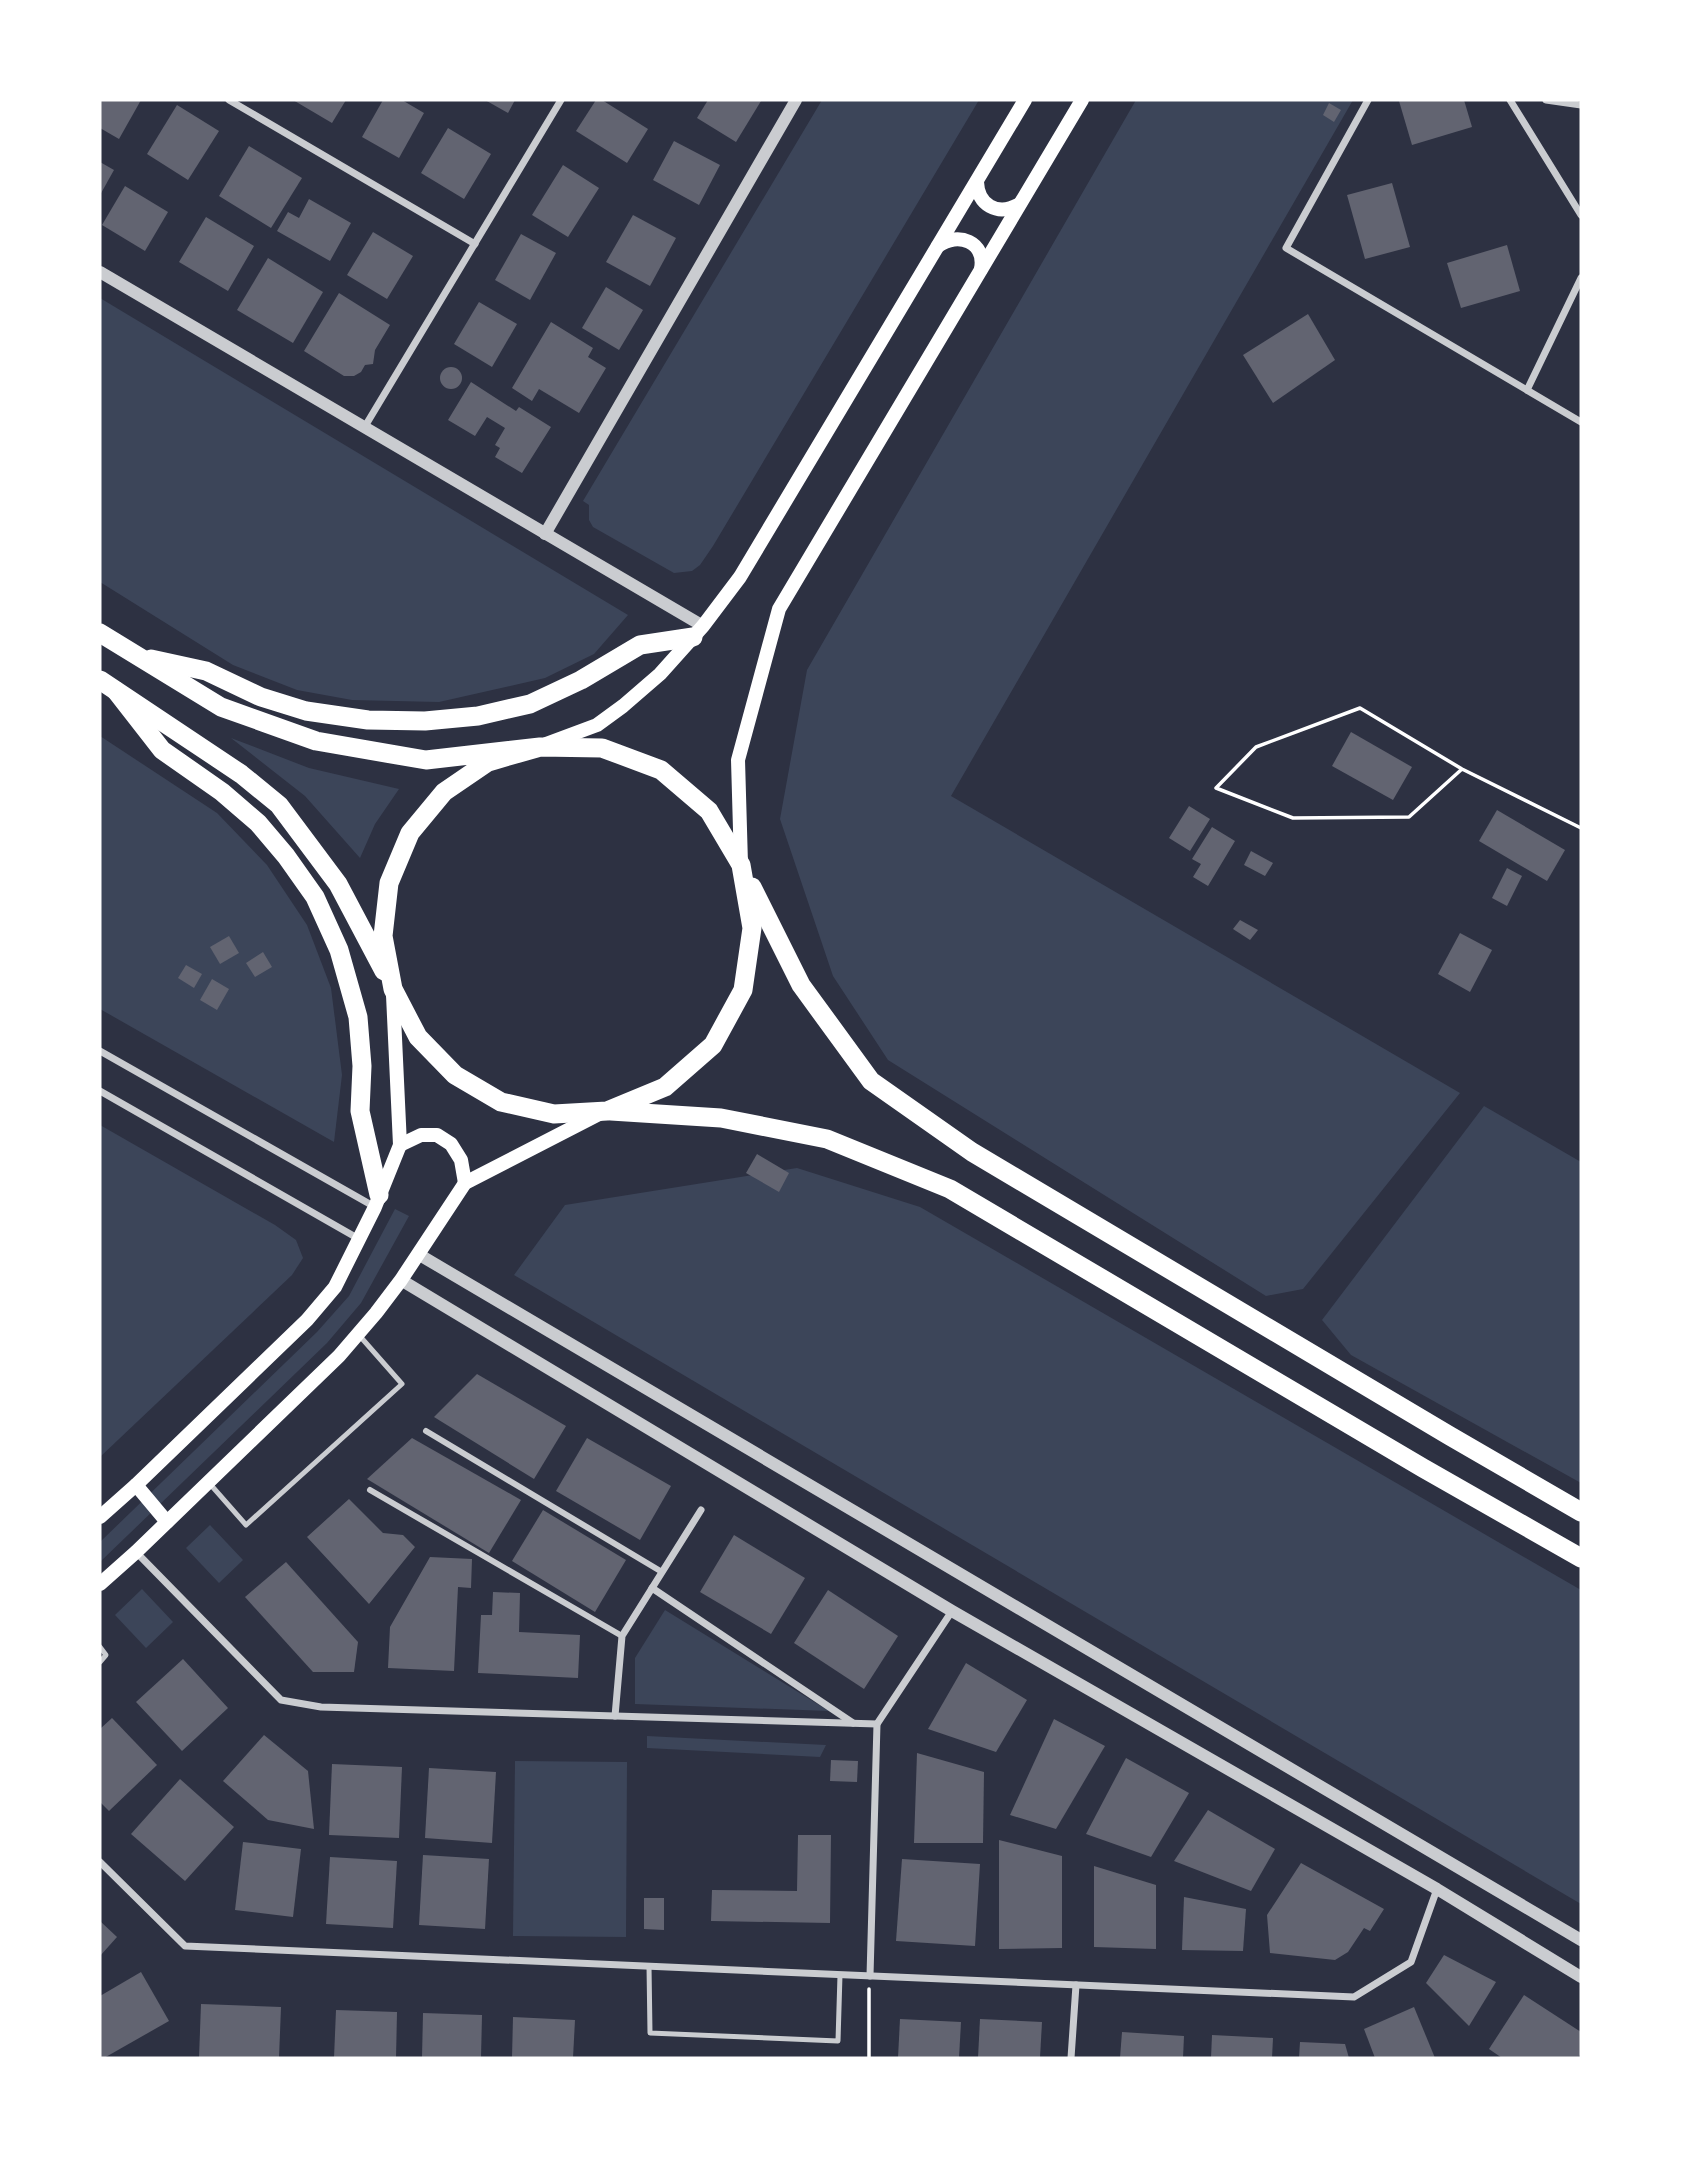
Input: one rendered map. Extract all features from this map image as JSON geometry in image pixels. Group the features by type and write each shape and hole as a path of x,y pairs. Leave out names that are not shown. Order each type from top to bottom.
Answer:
{"highway":[{"path":"136,655 206,671 261,696 306,711 368,720 425,721 478,716 530,704 582,680 640,645 698,631"},
{"path":"100,634 221,707 316,741 426,760 540,747 602,748 661,770 709,811 741,865 801,985 871,1081 972,1152 1581,1511"},
{"path":"108,686 241,774 279,805 338,884 418,1037 455,1075 501,1102 554,1114 607,1111 722,1118 827,1139 950,1189 1581,1558"},
{"path":"108,686 162,750 222,792 258,823 315,897 339,950 358,1017 362,1066 360,1111 377,1201"},
{"path":"393,989 383,936 384,923 389,883 410,833 444,792 488,762 540,747"},
{"path":"607,1111 665,1087 713,1045 743,990 752,928 741,865"}],"main road":[{"path":"540,747 597,725 623,706 660,674 740,577 1026,100"},
{"path":"741,865 738,760 779,609 1082,100"},
{"path":"977,182 980,197 990,207 1004,211 1018,205"},
{"path":"938,246 953,239 970,242 980,254 981,270"},
{"path":"100,1517 307,1320 335,1287 377,1201 400,1145 393,989"},
{"path":"100,1584 339,1356 401,1280 465,1183 607,1111"},
{"path":"400,1145 421,1135 437,1135 451,1144 461,1160 465,1183"},
{"path":"136,1485 167,1521"}],"street":[{"path":"229,100 475,244"},
{"path":"364,428 561,100"},
{"path":"545,534 796,100"},
{"path":"1368,100 1286,248 1581,422"},
{"path":"1510,100 1581,215"},
{"path":"1546,100 1581,106"},
{"path":"100,272 545,534 698,631"},
{"path":"1527,390 1581,278"},
{"path":"100,1051 377,1201"},
{"path":"100,1091 359,1239"},
{"path":"418,1254 1581,1940"},
{"path":"401,1280 952,1611 1437,1889 1581,1978"},
{"path":"426,1431 662,1572"},
{"path":"370,1490 622,1636"},
{"path":"615,1716 622,1636 701,1510"},
{"path":"136,1552 281,1700 321,1707 877,1724"},
{"path":"652,1588 854,1723"},
{"path":"870,1976 877,1724 952,1611"},
{"path":"100,1862 186,1946 1354,1997 1411,1962 1437,1889"},
{"path":"1072,2058 1076,1985"}],"lane":[{"path":"208,1482 246,1525 402,1384 358,1334"},
{"path":"100,1647 107,1655 100,1662"},
{"path":"649,1966 650,2032 744,2037 838,2041 840,1975"}],"path":[{"path":"1462,769 1409,817 1293,818 1216,788 1256,747 1360,708 1462,769 1581,828"},
{"path":"869,2058 870,1976"}],"shaded area":[{"path":"822,100 979,100 713,546 700,565 692,571 674,573 593,527 589,520 589,505 583,501"},
{"path":"1136,100 1353,100 951,796 1460,1093 1303,1289 1266,1296 888,1060 833,976 780,819 807,670"},
{"path":"100,298 628,615 594,654 545,678 439,702 352,700 297,690 233,665 100,582"},
{"path":"100,736 217,813 267,865 307,925 331,988 342,1075 334,1142 100,1009"},
{"path":"231,738 309,768 399,789 375,824 360,858 305,796"},
{"path":"1484,1106 1581,1162 1581,1483 1351,1355 1322,1320"},
{"path":"100,1125 275,1225 296,1240 303,1258 292,1275 100,1457"},
{"path":"797,1168 920,1207 1581,1590 1581,1904 514,1275 565,1205"},
{"path":"395,1209 409,1216 361,1303 327,1343 100,1562 100,1542 317,1332 349,1296"},
{"path":"210,1525 243,1560 219,1583 186,1548"},
{"path":"142,1589 173,1622 146,1648 115,1615"},
{"path":"665,1610 829,1711 635,1704 635,1658"},
{"path":"647,1736 826,1745 820,1757 647,1748"},
{"path":"515,1761 627,1762 626,1937 513,1936"}],"building":[{"path":"100,100 141,100 119,139 100,128"},
{"path":"293,100 346,100 332,123"},
{"path":"383,100 402,100 424,113 399,158 362,137"},
{"path":"485,100 515,100 508,113"},
{"path":"596,100 602,100 648,129 627,163 576,131"},
{"path":"708,100 761,101 736,142 697,118"},
{"path":"1464,100 1472,127 1412,145 1399,101"},
{"path":"1329,103 1341,110 1334,122 1323,115"},
{"path":"177,105 219,131 188,180 147,154"},
{"path":"448,128 491,154 464,199 421,173"},
{"path":"674,141 720,165 699,205 653,180"},
{"path":"249,146 302,178 271,228 219,196"},
{"path":"100,162 114,170 100,195"},
{"path":"563,165 599,188 568,237 532,215"},
{"path":"1392,183 1410,247 1365,259 1347,195"},
{"path":"125,186 168,212 145,251 102,225"},
{"path":"309,199 351,223 330,261 277,231 288,212 299,218"},
{"path":"633,215 676,238 650,286 606,262"},
{"path":"206,217 254,246 228,291 179,262"},
{"path":"373,232 413,256 387,299 347,275"},
{"path":"521,234 556,253 530,300 495,280"},
{"path":"1507,245 1520,291 1461,308 1447,263"},
{"path":"268,258 323,292 293,343 237,310"},
{"path":"606,287 643,310 619,350 582,328"},
{"path":"339,293 390,325 375,350 373,364 365,365 361,372 354,376 344,376 304,351"},
{"path":"479,302 517,324 492,367 454,344"},
{"path":"1308,314 1335,360 1273,403 1243,355"},
{"path":"551,322 593,348 588,357 606,368 579,413 539,389 532,401 512,388"},
{"path":"451,367 459,370 462,378 459,386 451,389 443,386 440,378 443,370"},
{"path":"471,382 516,411 519,407 551,427 522,473 495,457 500,448 495,445 505,428 487,417 475,436 448,420"},
{"path":"1351,732 1412,767 1393,800 1332,766"},
{"path":"1189,806 1210,819 1190,851 1169,838"},
{"path":"1497,810 1565,850 1547,881 1479,841"},
{"path":"1212,827 1235,841 1208,886 1193,877 1201,864 1192,859"},
{"path":"1251,851 1273,863 1265,876 1244,865"},
{"path":"1507,868 1522,876 1507,906 1492,898"},
{"path":"1240,920 1258,930 1250,940 1233,929"},
{"path":"1460,933 1492,950 1470,992 1438,974"},
{"path":"229,936 239,953 220,964 210,947"},
{"path":"263,952 272,967 255,977 246,963"},
{"path":"186,965 202,974 194,988 178,978"},
{"path":"212,979 229,989 217,1010 200,1000"},
{"path":"757,1154 789,1173 779,1192 746,1173"},
{"path":"477,1374 566,1426 534,1479 434,1417"},
{"path":"412,1438 521,1500 489,1553 367,1479"},
{"path":"587,1438 671,1486 640,1540 556,1491"},
{"path":"349,1499 383,1533 403,1535 415,1547 369,1604 307,1537"},
{"path":"543,1510 626,1560 595,1612 512,1561"},
{"path":"734,1535 805,1578 771,1634 700,1592"},
{"path":"430,1557 472,1559 471,1588 458,1587 454,1671 388,1668 390,1627"},
{"path":"286,1562 358,1642 354,1672 313,1672 245,1597"},
{"path":"828,1590 898,1636 864,1689 794,1643"},
{"path":"493,1592 520,1593 519,1632 580,1635 578,1678 478,1673 481,1615 492,1615"},
{"path":"183,1659 228,1708 182,1751 136,1702"},
{"path":"966,1663 1027,1700 996,1752 928,1729"},
{"path":"112,1718 157,1765 109,1811 100,1802 100,1729"},
{"path":"1054,1719 1105,1746 1056,1829 1010,1815"},
{"path":"264,1735 308,1771 314,1829 268,1820 223,1781"},
{"path":"917,1753 984,1772 983,1843 914,1843"},
{"path":"1126,1758 1189,1793 1151,1857 1086,1834"},
{"path":"831,1760 858,1761 857,1782 830,1781"},
{"path":"332,1764 402,1767 399,1838 329,1835"},
{"path":"429,1768 496,1772 492,1843 425,1838"},
{"path":"180,1779 234,1827 185,1881 131,1834"},
{"path":"1208,1810 1275,1849 1251,1891 1174,1861"},
{"path":"798,1835 831,1835 830,1923 711,1921 712,1890 797,1891"},
{"path":"999,1840 1062,1856 1062,1948 999,1949"},
{"path":"243,1842 301,1849 293,1917 235,1910"},
{"path":"423,1855 489,1859 485,1929 419,1925"},
{"path":"330,1857 397,1861 393,1928 326,1924"},
{"path":"902,1859 980,1864 975,1946 896,1941"},
{"path":"1301,1863 1384,1909 1370,1931 1364,1928 1348,1952 1335,1960 1270,1953 1267,1915"},
{"path":"1094,1866 1156,1885 1156,1949 1094,1947"},
{"path":"1184,1897 1246,1909 1243,1951 1182,1950"},
{"path":"644,1898 664,1898 664,1930 644,1929"},
{"path":"100,1921 117,1937 100,1956"},
{"path":"1444,1955 1496,1982 1469,2026 1426,1983"},
{"path":"141,1972 169,2021 100,2058 100,1996"},
{"path":"1524,1995 1581,2032 1581,2053 1578,2058 1502,2058 1489,2049"},
{"path":"201,2004 281,2007 279,2058 199,2058"},
{"path":"1414,2007 1435,2058 1375,2058 1364,2029"},
{"path":"336,2010 397,2012 396,2058 334,2058"},
{"path":"423,2013 482,2015 481,2058 422,2058"},
{"path":"513,2017 575,2020 573,2058 512,2058"},
{"path":"900,2019 961,2022 959,2058 898,2058"},
{"path":"980,2019 1042,2022 1040,2058 978,2058"},
{"path":"1122,2032 1184,2036 1183,2058 1120,2058"},
{"path":"1212,2035 1273,2038 1272,2058 1211,2058"},
{"path":"1300,2042 1345,2044 1349,2058 1299,2058"}]}
